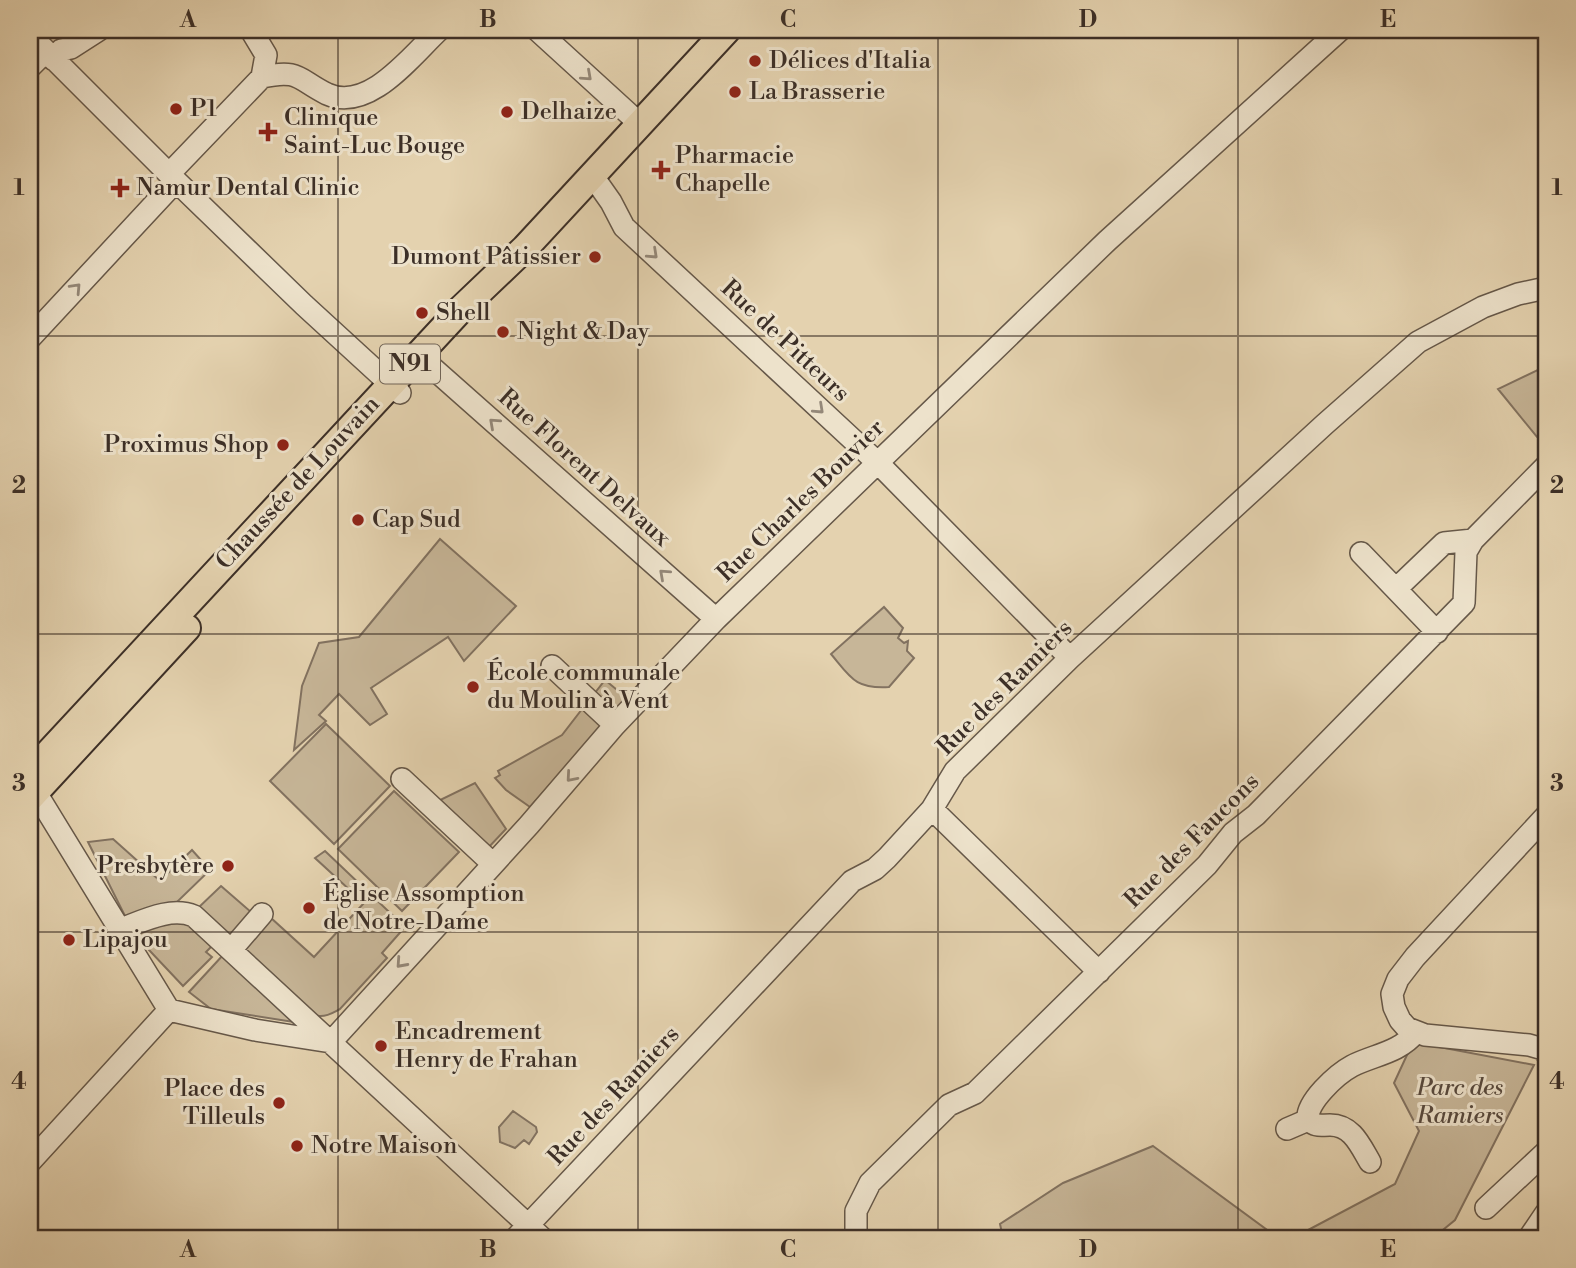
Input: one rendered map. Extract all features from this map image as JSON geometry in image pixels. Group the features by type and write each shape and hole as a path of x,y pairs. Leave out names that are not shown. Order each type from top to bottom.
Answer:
{"main road":[{"name":"Chaussée de Louvain","path":"31,788 161,629 392,385 423,359 461,309 524,248 592,175 641,116 727,30"},
{"name":"Chaussée de Louvain","path":"31,788 197,617 392,385"}],"street":[{"path":"30,67 61,50 71,48 99,30"},
{"path":"30,338 262,77 266,55 251,30"},
{"path":"262,77 298,75 330,95 350,97 362,94 373,91 439,30"},
{"path":"30,36 172,178 392,385 641,116 537,30"},
{"name":"Rue Charles Bouvier","path":"331,1042 615,725 716,619 1107,241 1340,30"},
{"name":"Rue de Pitteurs","path":"592,175 624,227 878,464 1070,658"},
{"name":"Rue des Ramiers","path":"529,1234 852,881 875,869 932,809 955,771 1070,658 1418,342 1483,307 1518,294 1546,288"},
{"name":"Rue Florent Delvaux","path":"423,359 716,619"},
{"path":"1397,588 1444,543 1473,540 1546,466"},
{"name":"Rue des Faucons","path":"856,1238 856,1212 870,1184 949,1105 975,1093 1099,972 1207,865 1227,838 1256,815 1464,603 1466,552 1473,540"},
{"path":"1361,553 1437,632"},
{"name":"Chaussée de Louvain","path":"31,788 141,664 197,617"},
{"name":"Chaussée de Louvain","path":"141,664 161,629"},
{"path":"552,666 615,725"},
{"path":"402,779 493,864"},
{"path":"31,788 169,1010 255,1030 331,1042"},
{"path":"932,809 1099,972"},
{"path":"1546,816 1398,979 1392,994 1400,1020 1415,1033 1529,1045 1546,1053"},
{"path":"118,930 182,911 194,916 331,1042 529,1234"},
{"path":"231,950 262,914"},
{"path":"30,1162 169,1010"},
{"path":"1370,1162 1355,1135 1339,1126 1317,1126 1308,1120 1307,1114 1336,1077 1352,1066 1408,1042 1415,1033"},
{"path":"1287,1129 1308,1120"},
{"path":"1486,1208 1546,1152"},
{"path":"1528,1238 1546,1213"}],"green space":[{"path":"1546,366 1546,440 1537,437 1498,389"},
{"path":"440,539 516,606 464,661 448,637 371,688 387,714 370,725 339,694 319,715 326,721 294,750 302,686 319,643 359,637"},
{"path":"884,607 903,628 898,638 904,643 908,641 907,651 914,658 889,687 868,686 849,676 831,654"},
{"path":"605,680 628,699 612,715 591,698"},
{"path":"586,704 605,723 530,807 506,790 495,778 500,775 498,771 562,735"},
{"path":"326,724 390,786 334,844 270,781"},
{"path":"475,783 506,829 487,849 434,803"},
{"path":"394,791 459,852 402,911 338,849"},
{"path":"113,839 160,881 192,850 210,870 177,902 127,920 88,842"},
{"path":"325,851 405,927 382,953 387,958 340,1009 319,1016 302,1007 241,952 271,918 314,957 364,903 315,858"},
{"path":"221,886 251,912 228,939 197,909"},
{"path":"183,919 216,942 206,952 212,957 183,986 133,933"},
{"path":"224,954 300,1023 211,1009 189,992"},
{"name":"Parc des Ramiers","path":"1413,1042 1534,1065 1455,1220 1433,1238 1293,1238 1395,1184 1419,1131 1394,1083"},
{"path":"513,1111 536,1127 537,1132 529,1144 524,1140 515,1148 500,1142 499,1127"},
{"path":"1153,1146 1278,1238 1003,1238 1000,1224 1063,1183"}],"place":[{"name":"Délices d'Italia","path":"755,61"},
{"name":"La Brasserie","path":"735,92"},
{"name":"P1","path":"176,109"},
{"name":"Delhaize","path":"507,112"},
{"name":"Clinique Saint-Luc Bouge","path":"268,132"},
{"name":"Pharmacie Chapelle","path":"661,170"},
{"name":"Namur Dental Clinic","path":"120,188"},
{"name":"Dumont Pâtissier","path":"595,257"},
{"name":"Shell","path":"422,313"},
{"name":"Night & Day","path":"503,332"},
{"name":"Proximus Shop","path":"283,445"},
{"name":"Cap Sud","path":"358,520"},
{"name":"École communale du Moulin à Vent","path":"473,687"},
{"name":"Presbytère","path":"228,866"},
{"name":"Église Assomption de Notre-Dame","path":"309,908"},
{"name":"Lipajou","path":"69,940"},
{"name":"Encadrement Henry de Frahan","path":"381,1046"},
{"name":"Place des Tilleuls","path":"279,1103"},
{"name":"Notre Maison","path":"297,1146"}]}
